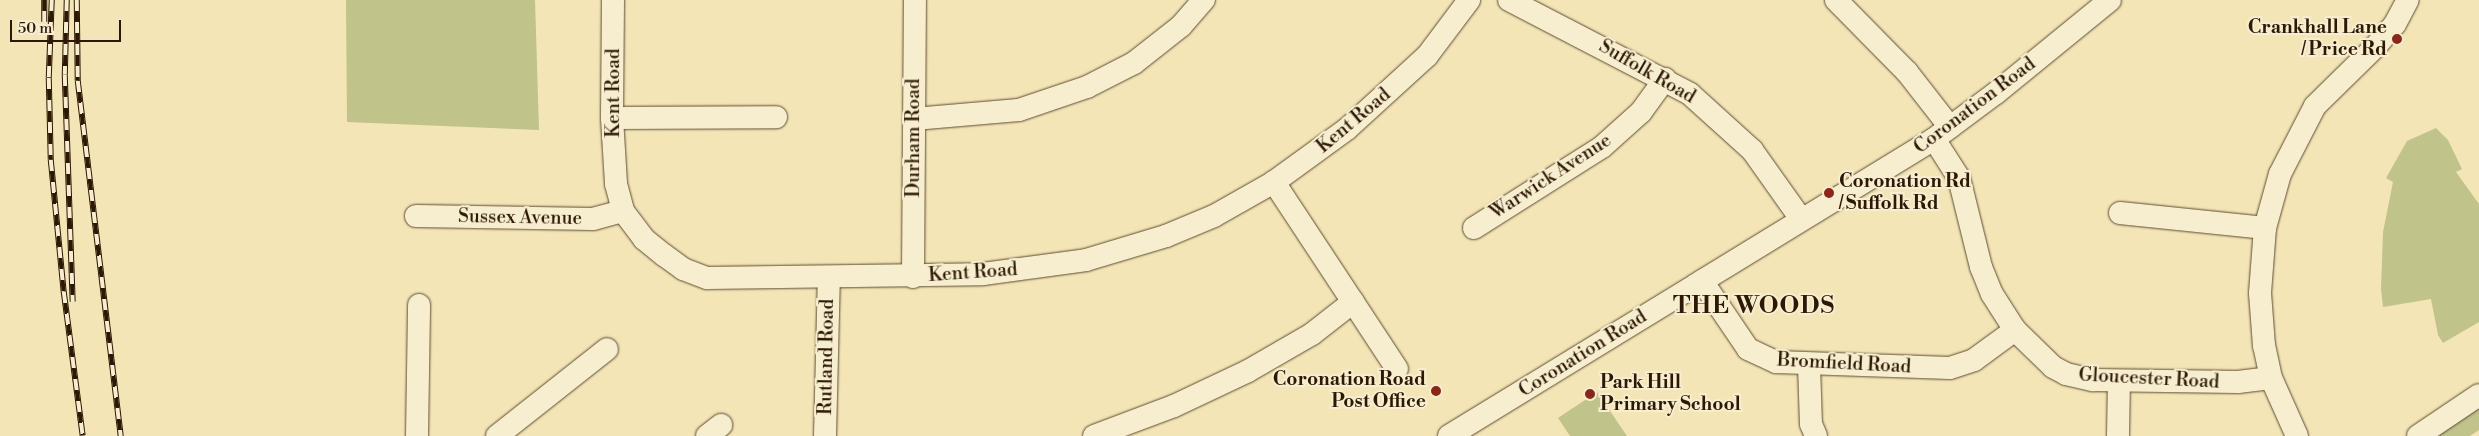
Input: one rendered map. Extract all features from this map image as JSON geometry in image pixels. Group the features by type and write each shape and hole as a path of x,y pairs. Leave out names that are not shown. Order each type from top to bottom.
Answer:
{"street":[{"name":"Kent Road","path":"614,0 612,118 616,184 623,211 644,239 664,255 683,268 707,278 914,277 1033,268 1121,251 1214,216 1274,182 1347,129 1405,78 1469,0"},
{"name":"Durham Road","path":"914,0 914,277"},
{"path":"914,119 1019,110 1087,87 1134,63 1180,26 1204,0"},
{"name":"Suffolk Road","path":"1509,0 1665,79 1690,94 1735,132 1775,180 1800,220"},
{"name":"Gloucester Road","path":"1836,0 1907,72 1942,133 1959,178 1981,267 1992,294 2015,330 2038,356 2066,374 2118,381 2238,382 2271,378"},
{"name":"Coronation Road","path":"1449,436 1942,133 2110,0"},
{"path":"2297,436 2271,378 2264,346 2260,293 2265,228 2280,174 2311,112 2395,24 2408,0"},
{"name":"Warwick Avenue","path":"1474,228 1602,148 1641,112 1665,79"},
{"path":"612,118 776,117"},
{"path":"1274,182 1396,369"},
{"name":"Sussex Avenue","path":"416,216 593,219 623,211"},
{"path":"2120,213 2265,228"},
{"name":"Rutland Road","path":"825,436 829,277"},
{"name":"Bromfield Road","path":"1702,281 1748,349 1776,362 1809,365 1950,368 1974,360 2015,330"},
{"path":"1094,436 1166,409 1248,371 1312,334 1353,302"},
{"path":"417,436 419,305"},
{"path":"497,436 607,349"},
{"path":"1809,365 1811,424 1816,436"},
{"path":"2118,381 2118,436"},
{"path":"2418,436 2479,395"}],"green space":[{"path":"346,0 535,0 539,130 347,122"},
{"path":"2436,128 2448,140 2462,169 2456,172 2479,204 2479,322 2443,343 2438,335 2431,299 2383,307 2381,289 2383,232 2393,182 2386,178 2407,141"},
{"path":"1597,392 1627,436 1570,436 1558,418"},
{"path":"2479,402 2479,430 2470,436 2430,436"}],"railway":[{"path":"44,0 44,22"},
{"path":"52,0 49,78 51,160 64,292 83,436"},
{"path":"67,0 65,75 73,302"},
{"path":"77,0 78,81 121,436"}],"place":[{"name":"Crankhall Lane / Price Rd","path":"2397,39"},
{"name":"Coronation Rd / Suffolk Rd","path":"1829,193"},
{"name":"Coronation Road Post Office","path":"1436,391"},
{"name":"Park Hill Primary School","path":"1590,394"}],"district":[{"name":"THE WOODS","path":"1754,307"}]}
